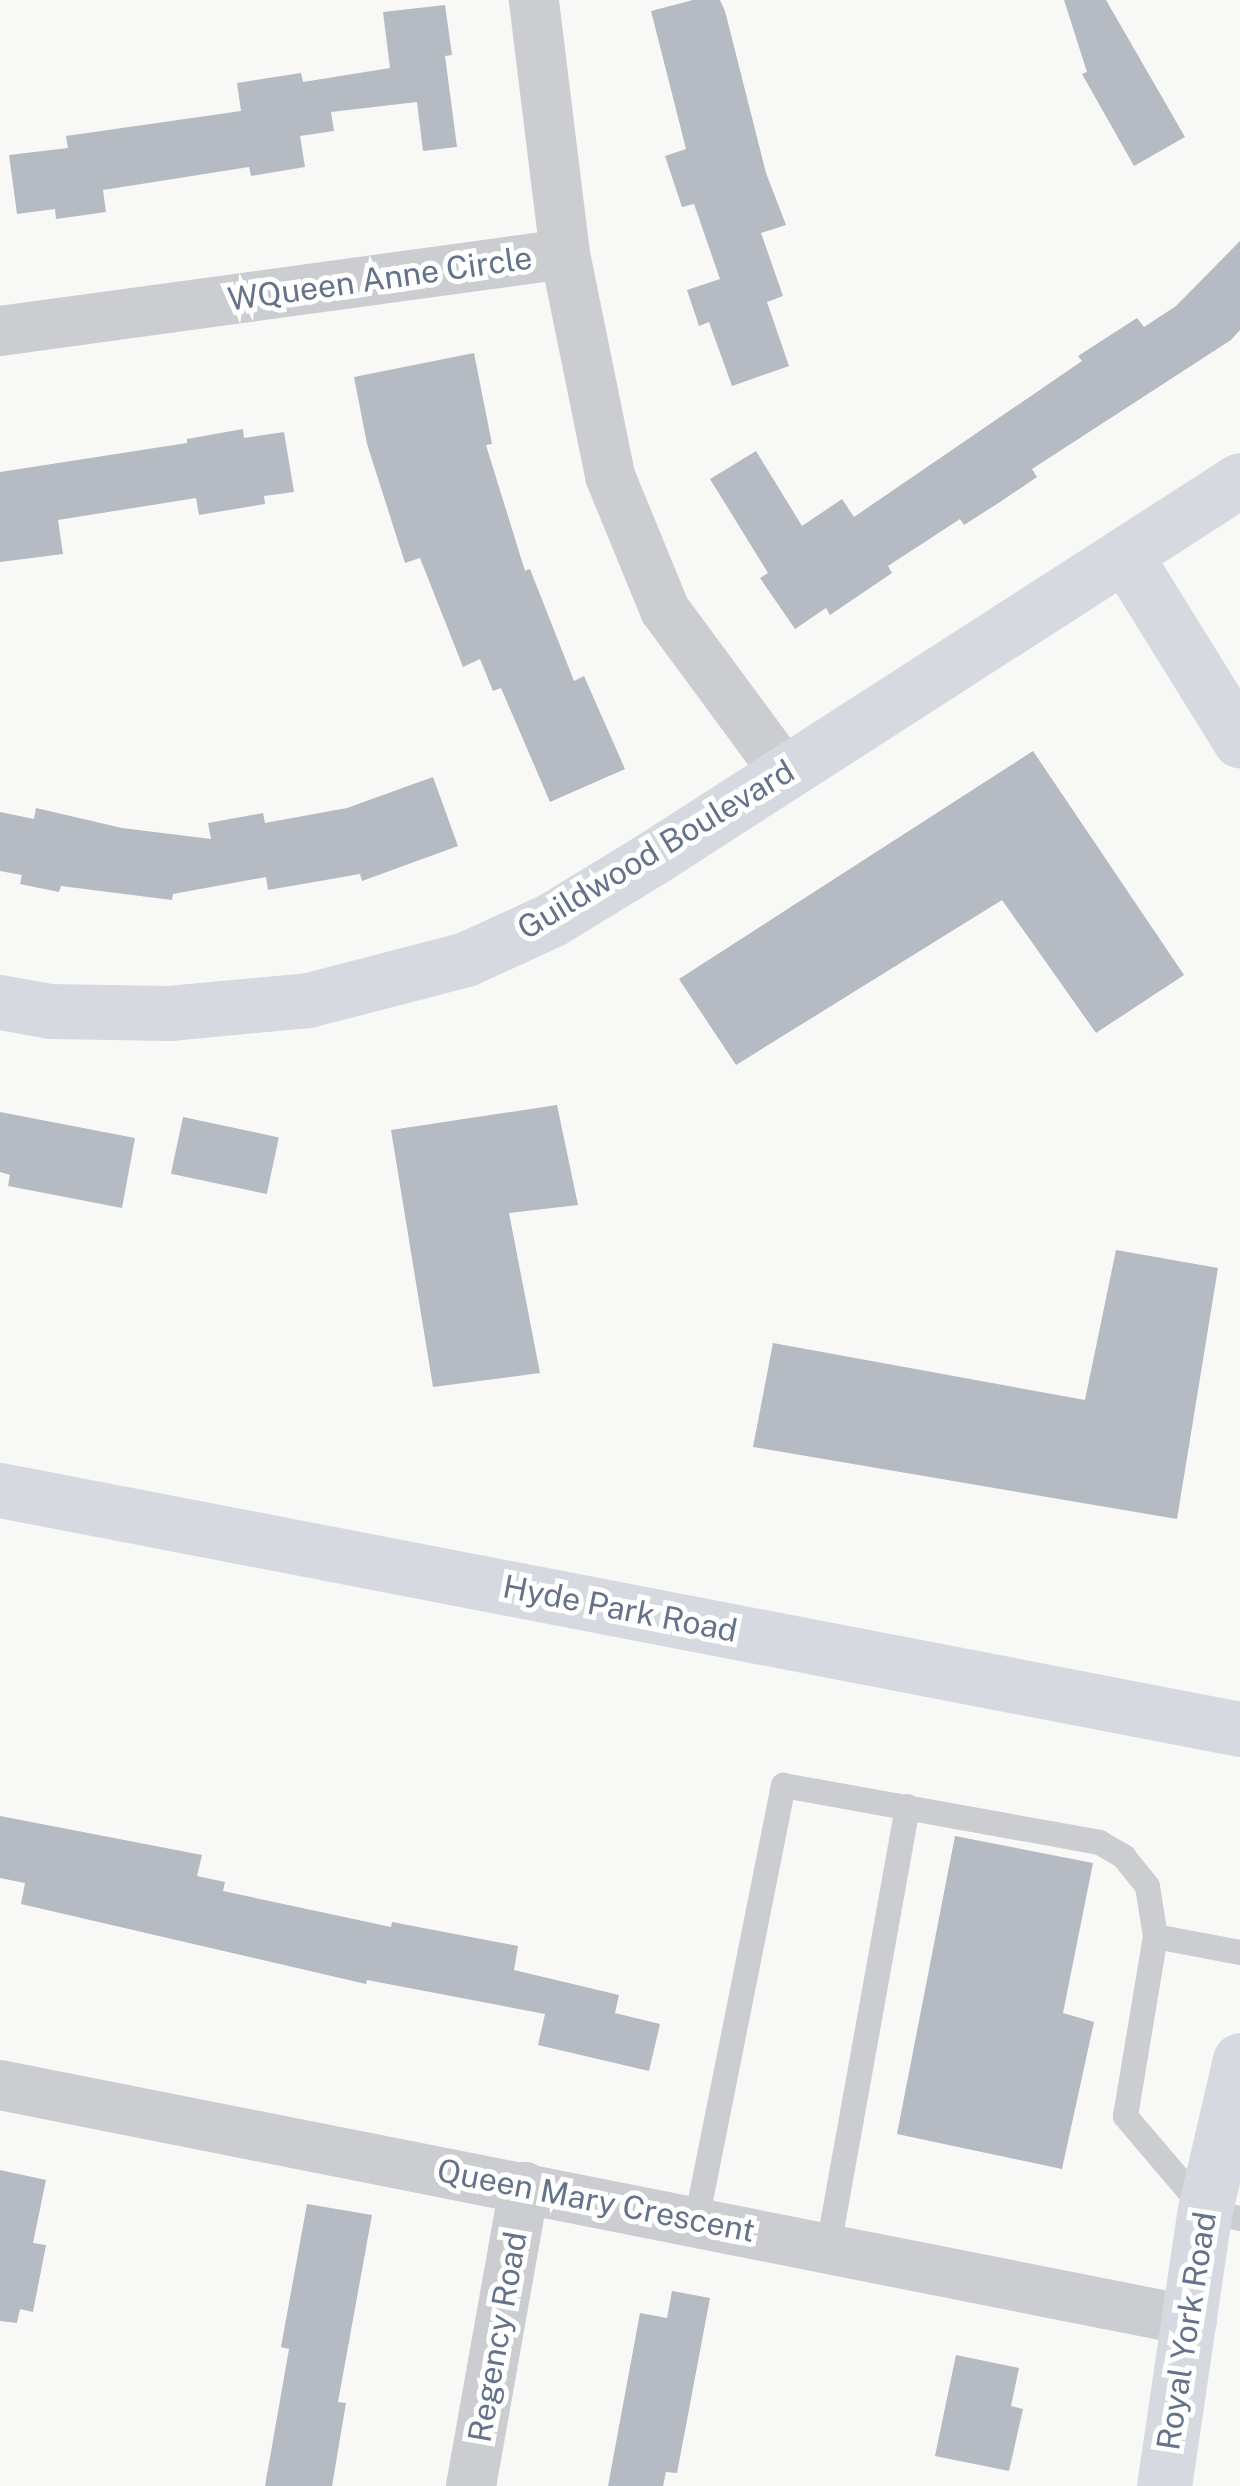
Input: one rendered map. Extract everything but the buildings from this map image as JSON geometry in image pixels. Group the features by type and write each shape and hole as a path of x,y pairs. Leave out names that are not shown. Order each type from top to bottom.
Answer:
{"street":[{"name":"WQueen Anne Circle","path":"0,330 565,254 534,0"},
{"path":"565,254 610,476 658,594 665,610 784,773"},
{"name":"Guildwood Boulevard","path":"0,1002 50,1011 169,1013 308,1000 466,959 551,920 1126,557 1240,480"},
{"path":"1126,557 1240,741"},
{"name":"Hyde Park Road","path":"0,1490 1240,1729"},
{"name":"Royal York Road","path":"1164,2486 1192,2322 1222,2214 1240,2060"},
{"name":"Queen Mary Crescent","path":"0,2085 828,2246 1192,2322"},
{"name":"Regency Road","path":"471,2486 524,2187"}],"lane":[{"path":"696,2220 783,1785 1099,1842 1123,1856 1146,1886 1155,1936 1125,2116 1222,2214"},
{"path":"828,2246 906,1806"},
{"path":"1155,1936 1240,1952"}]}
